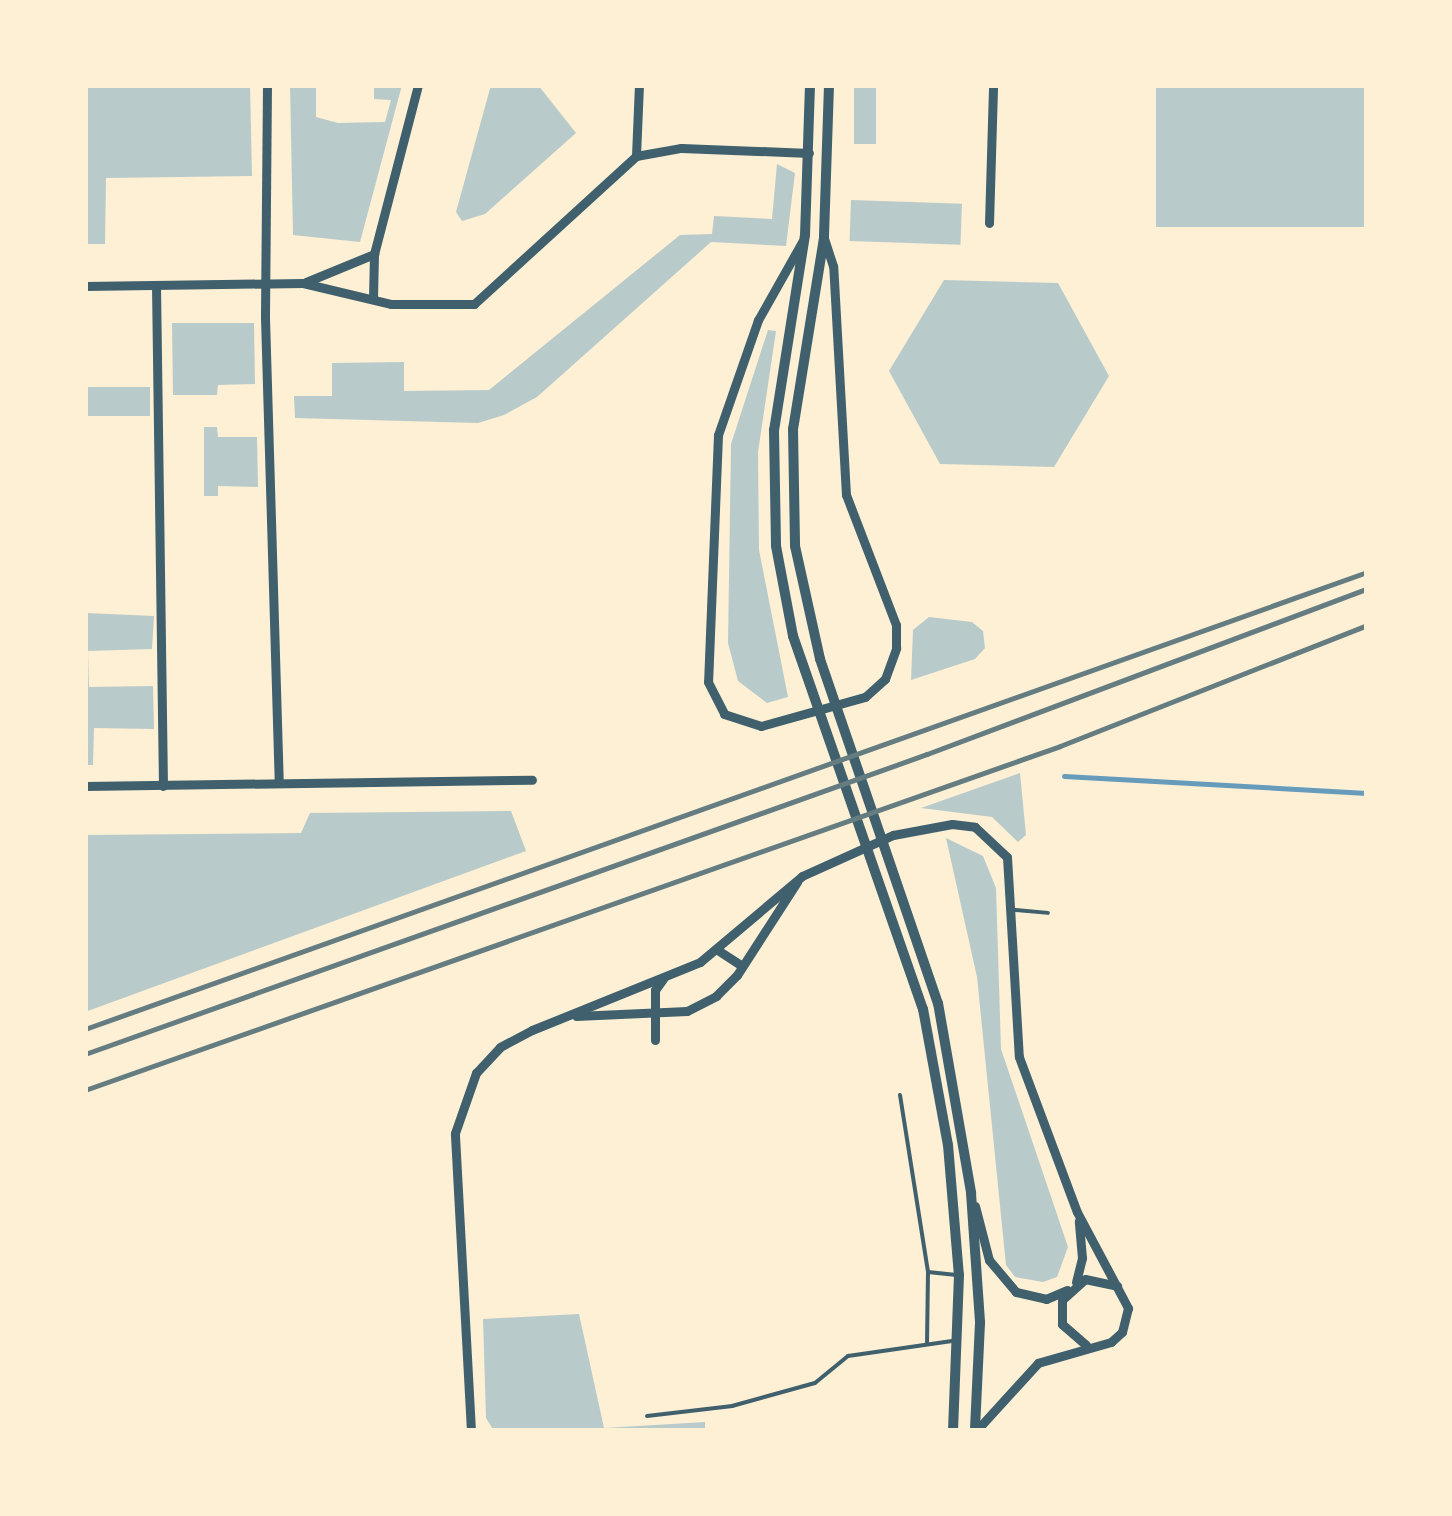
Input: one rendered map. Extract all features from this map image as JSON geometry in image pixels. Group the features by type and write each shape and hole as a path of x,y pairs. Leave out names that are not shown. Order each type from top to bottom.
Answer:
{"street":[{"path":"267,85 267,284 279,782"},
{"path":"374,298 374,254 418,85"},
{"path":"636,156 640,85"},
{"path":"810,85 806,236 777,402 772,489 786,606 922,1009 948,1144 959,1275 953,1431"},
{"path":"829,85 824,238 797,402 791,484 800,579 828,682 893,860 938,1003 971,1194 989,1260 1006,1283 1029,1298 1096,1277 1118,1287"},
{"path":"989,223 992,85"},
{"path":"85,286 303,283 374,298 474,304 636,156 681,148 809,153"},
{"path":"806,236 758,320 718,435 706,652 714,702 724,714 762,726 865,697 894,664 896,625 846,495 832,266 824,238"},
{"path":"303,283 374,254"},
{"path":"156,285 163,786"},
{"path":"85,786 532,780"},
{"path":"469,1426 455,1134 464,1098 500,1047 664,977 716,949 802,876 922,826 974,827 1007,858 1014,910 1019,1057 1077,1212 1128,1308 1122,1332 1038,1363 975,1431"},
{"path":"566,1016 687,1011 716,996 742,966 802,876"},
{"path":"716,949 742,966"},
{"path":"655,1040 652,1014 664,977"},
{"path":"971,1194 980,1322 975,1431"},
{"path":"1077,1212 1082,1239 1062,1324 1088,1346"}],"lane":[{"path":"1014,910 1048,913"},
{"path":"900,1095 928,1272 926,1342"},
{"path":"928,1272 959,1275"},
{"path":"648,1416 732,1406 814,1383 848,1356 958,1340"}],"shaded area":[{"path":"85,85 250,85 252,176 106,178 105,244 85,244"},
{"path":"290,85 316,85 316,117 338,123 385,122 391,100 374,99 374,85 402,85 360,242 293,235"},
{"path":"491,85 538,85 576,133 485,214 462,221 456,212"},
{"path":"854,85 876,85 876,144 854,144"},
{"path":"1156,85 1367,85 1367,227 1156,227"},
{"path":"777,164 795,173 786,246 711,242 537,397 504,415 478,423 295,418 294,396 332,396 332,363 404,362 404,391 489,390 680,235 712,234 714,216 772,219"},
{"path":"851,200 962,204 961,245 850,241"},
{"path":"944,280 1058,283 1109,376 1054,467 940,464 889,371"},
{"path":"172,323 254,323 255,384 218,385 217,395 173,395"},
{"path":"768,330 776,331 758,452 759,550 788,697 767,703 738,681 728,643 731,444"},
{"path":"85,387 150,387 150,416 85,416"},
{"path":"204,427 217,427 218,437 257,437 258,487 218,486 218,496 204,496"},
{"path":"85,613 154,616 152,649 88,651 89,687 153,686 154,729 94,728 93,765 85,765"},
{"path":"929,617 972,622 983,631 985,648 975,659 911,680 913,630"},
{"path":"1020,773 1026,835 1018,842 992,817 921,808"},
{"path":"511,811 526,851 85,1012 85,835 301,833 310,813"},
{"path":"946,838 983,856 996,888 1001,1049 1068,1247 1057,1277 1043,1282 1015,1277 1006,1265 977,977"},
{"path":"579,1314 604,1428 705,1422 705,1429 494,1431 486,1418 483,1319"}],"waterway":[{"path":"1064,776 1367,793"}],"railway":[{"path":"85,1029 1367,572"},
{"path":"85,1054 927,754 1367,589"},
{"path":"85,1090 1060,746 1367,625"}]}
